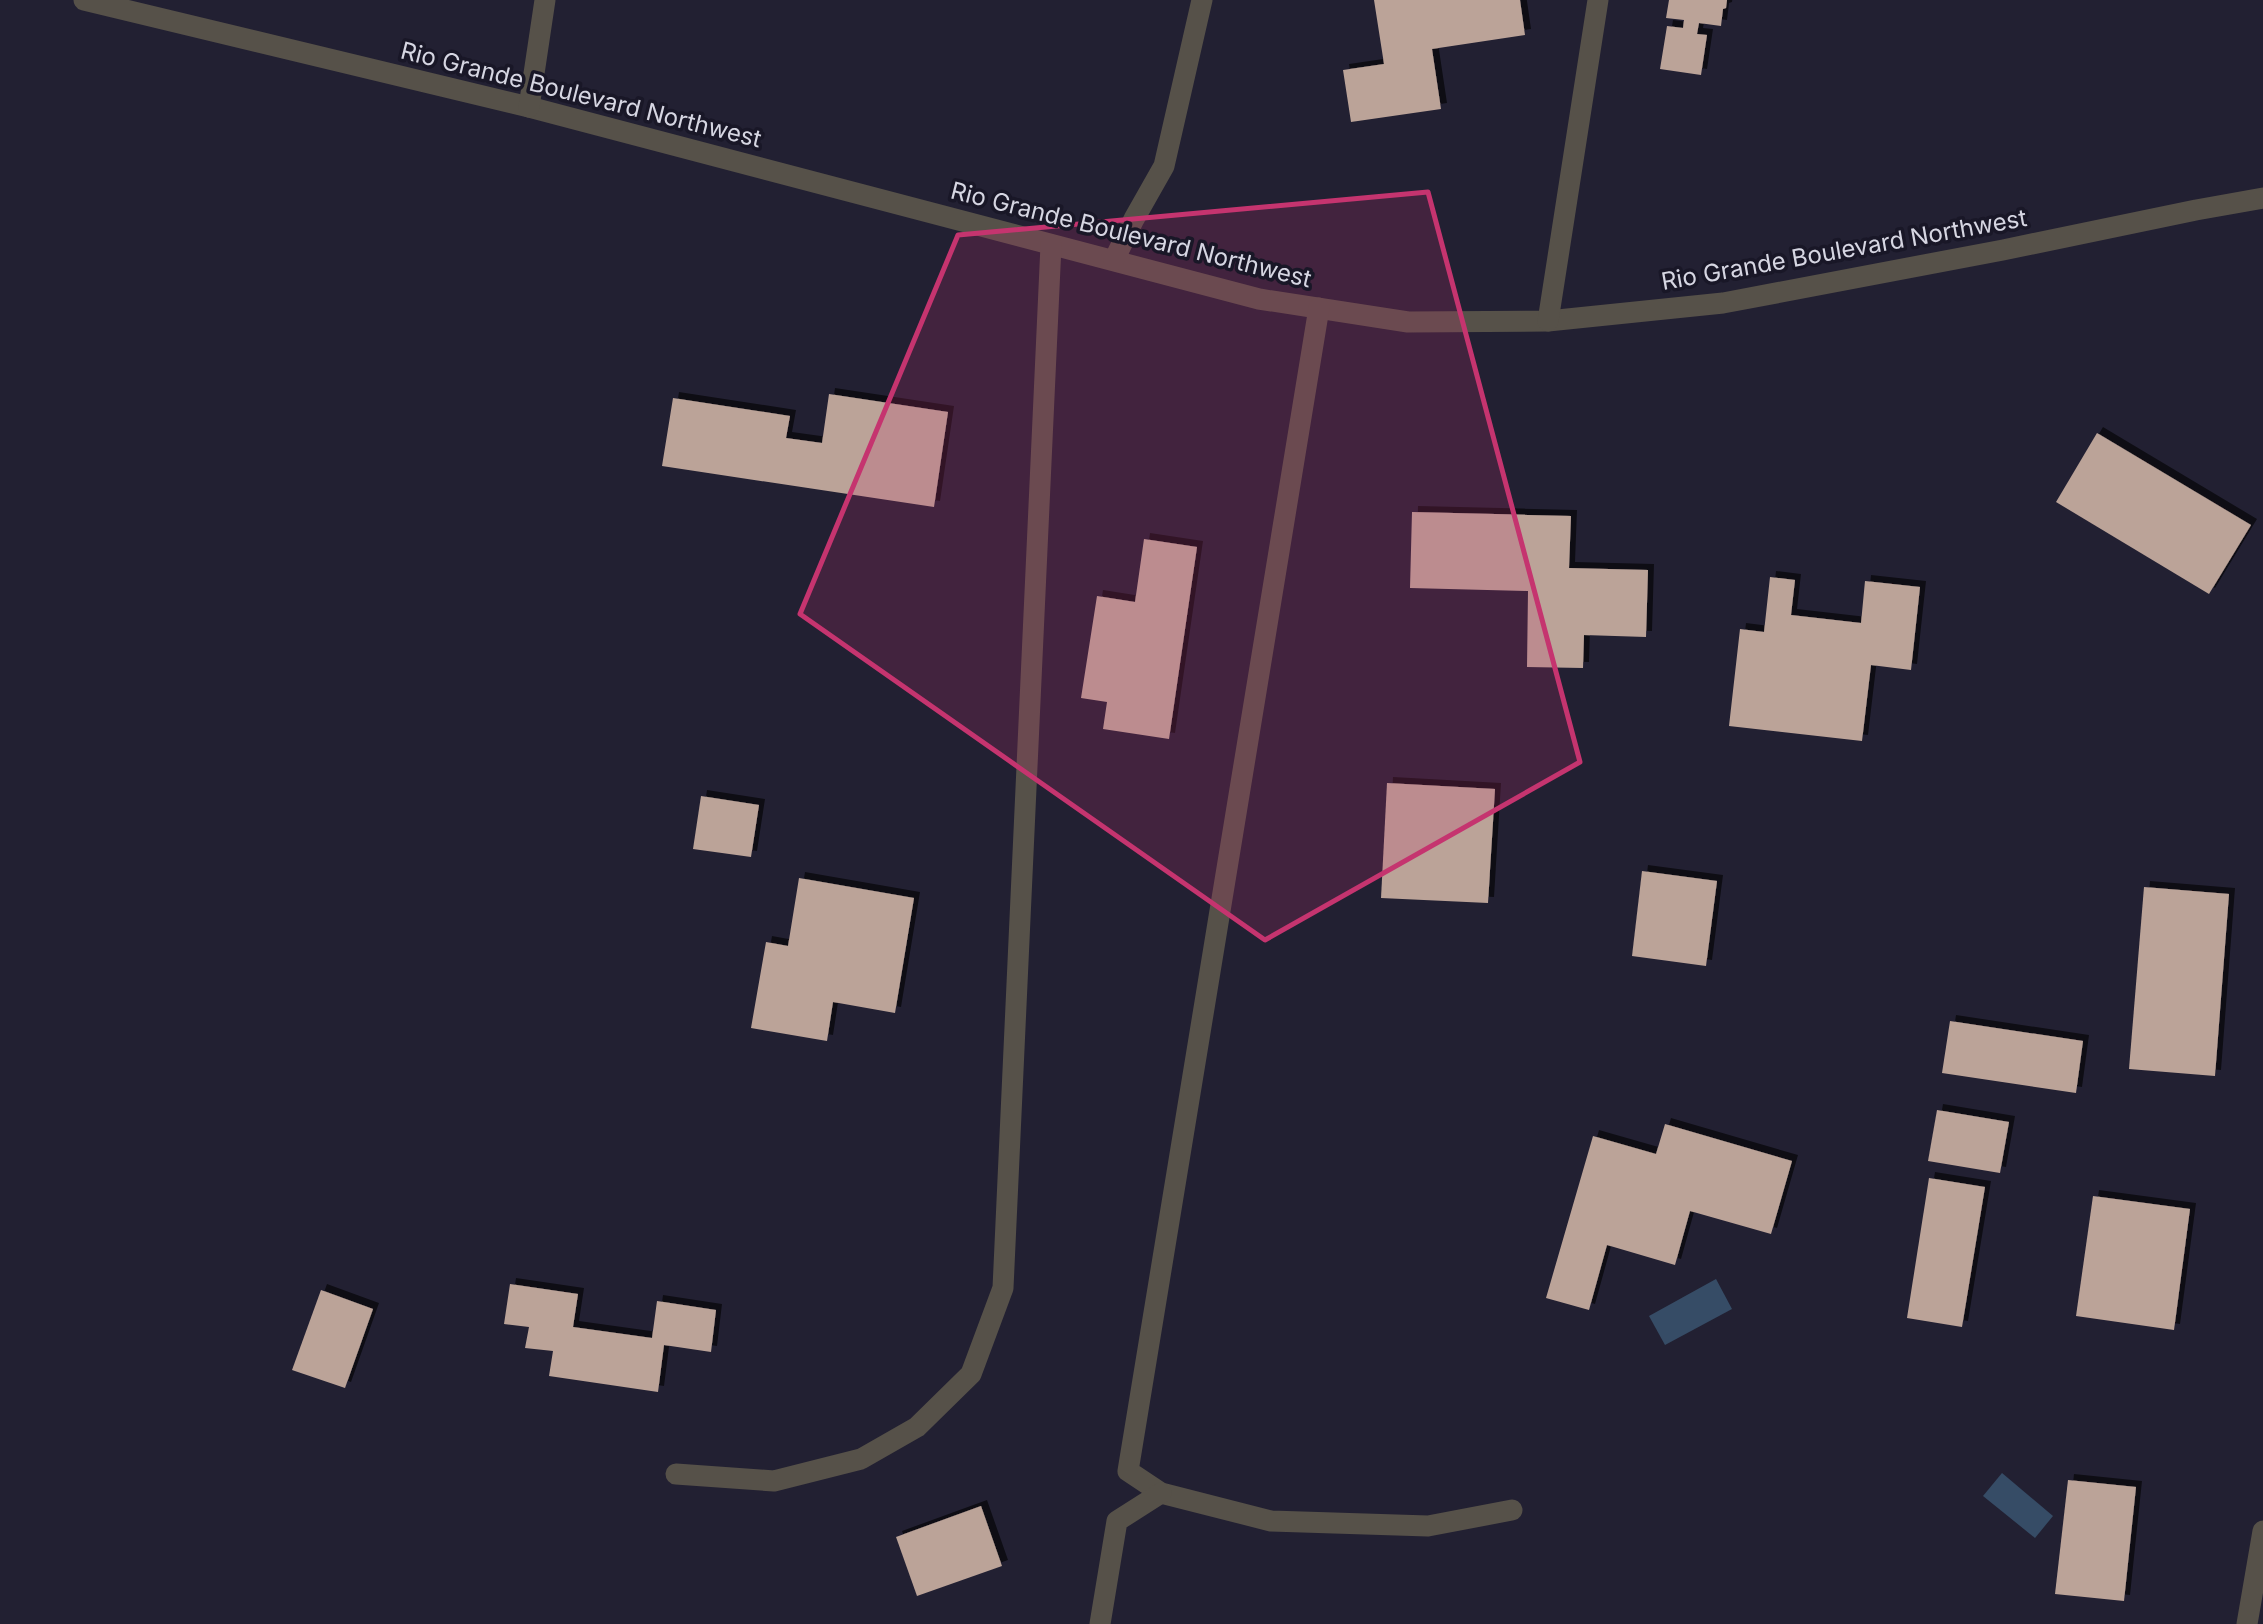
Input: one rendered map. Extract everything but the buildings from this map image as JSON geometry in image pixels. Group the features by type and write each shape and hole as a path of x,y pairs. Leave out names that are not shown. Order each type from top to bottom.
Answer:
{"street":[{"name":"Rio Grande Boulevard Northwest","path":"84,0 529,107 1259,299 1408,322 1548,321 1723,303 2263,198"},
{"path":"529,107 545,0"},
{"path":"1114,260 1164,166 1202,0"},
{"path":"1548,321 1598,0"},
{"path":"676,1474 774,1481 861,1459 917,1427 971,1374 1003,1289 1051,245"},
{"path":"1319,309 1128,1471 1161,1493 1271,1521 1428,1525 1512,1510"},
{"path":"1100,1624 1116,1521 1161,1493"},
{"path":"2247,1624 2263,1531"}],"highlighted area":[{"path":"1428,192 1580,762 1265,940 800,614 958,235"}],"water":[{"path":"1716,1279 1732,1309 1665,1345 1649,1316"},
{"path":"2002,1473 2053,1516 2035,1538 1983,1496"}]}
